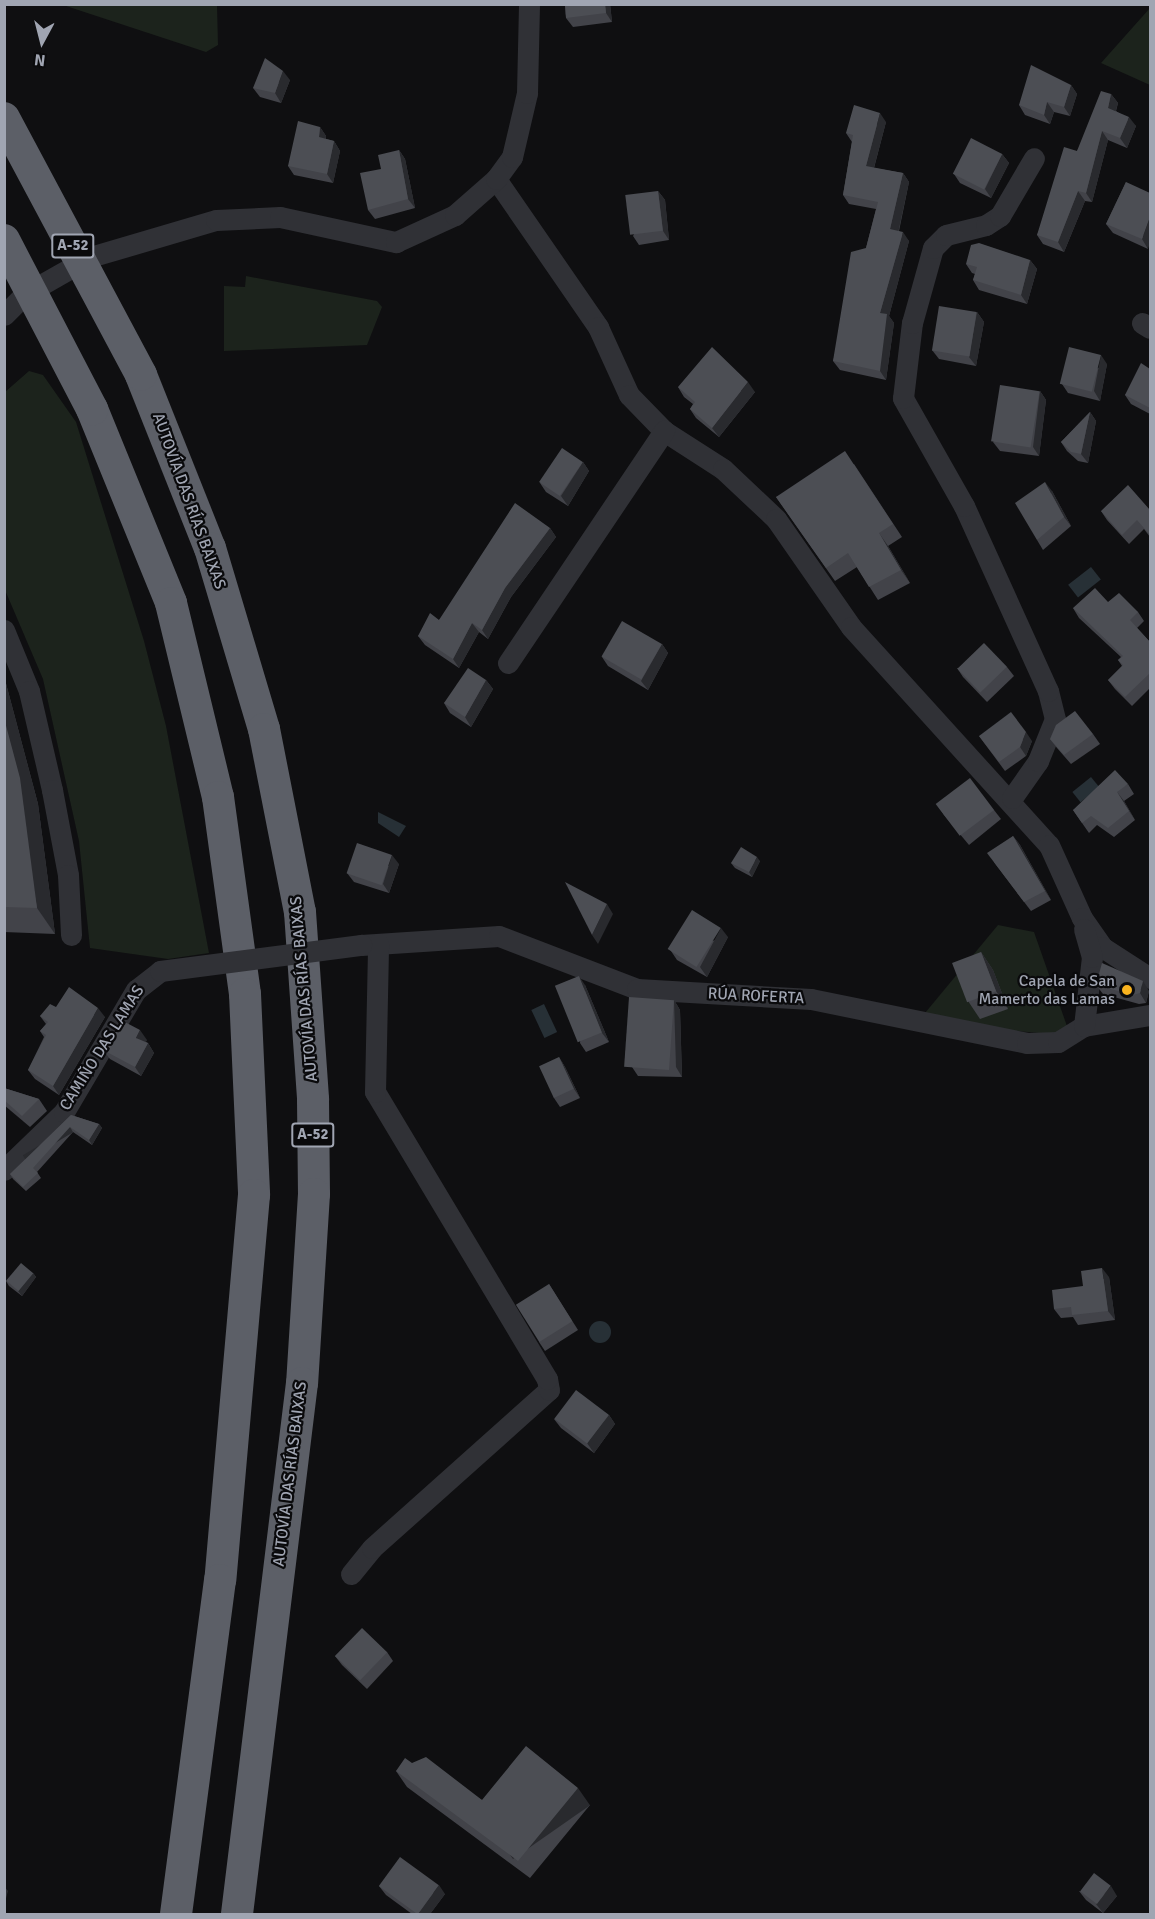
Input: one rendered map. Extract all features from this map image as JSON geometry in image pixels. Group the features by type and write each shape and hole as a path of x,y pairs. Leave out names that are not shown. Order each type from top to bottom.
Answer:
{"highway":[{"name":"AUTOVÍA DAS RÍAS BAIXAS","path":"4,118 141,375 210,548 264,729 300,912 313,1100 314,1194 302,1383 237,1914"},
{"path":"4,240 92,409 171,603 218,797 245,994 254,1195 220,1580 176,1914"}],"street":[{"path":"4,315 25,294 90,257 149,237 216,220 280,217 396,242 455,215 496,179 512,157 527,93 529,4"},
{"path":"1012,798 1038,761 1055,719 1048,691 964,506 903,398 912,323 933,248 946,235 986,225 1000,216 1034,158"},
{"path":"496,179 598,327 629,395 664,431 723,469 776,519 851,627 1012,798 1049,845 1082,918 1092,957 1084,1026"},
{"path":"508,663 664,431"},
{"path":"4,630 29,691 52,790 69,875 71,935"},
{"path":"1082,918 1102,947 1150,978"},
{"name":"RÚA ROFERTA","path":"370,944 499,936 637,989 811,999 1027,1043 1058,1042 1084,1026 1150,1015"},
{"path":"351,1574 372,1548 549,1390 547,1379 375,1092 370,944"},
{"name":"CAMIÑO DAS LAMAS","path":"4,1170 64,1112 136,990 160,971 370,944"}],"shaded area":[{"path":"63,5 217,5 218,45 206,52"},
{"path":"1150,8 1150,85 1101,63"},
{"path":"246,276 377,301 382,307 367,345 224,351 224,286 245,287"},
{"path":"29,371 43,375 76,422 144,641 166,726 209,953 168,959 90,948 79,841 43,679 5,590 5,392"},
{"path":"1091,567 1101,580 1078,597 1068,585"},
{"path":"1091,777 1099,787 1081,802 1072,792"},
{"path":"378,812 406,826 399,837 378,823"},
{"path":"998,925 1034,932 1068,1029 1051,1034 979,1028 925,1013"},
{"path":"544,1004 557,1032 544,1038 531,1010"},
{"path":"600,1321 610,1328 611,1332 604,1342 600,1343 590,1336 589,1332 596,1322"}],"building":[{"path":"565,4 605,4 606,13 566,18"},
{"path":"265,58 283,71 275,93 253,88"},
{"path":"1031,65 1071,85 1064,107 1047,102 1044,115 1019,105"},
{"path":"1101,91 1111,94 1108,108 1129,117 1120,138 1102,131 1086,193 1078,191 1058,242 1037,235 1064,147 1077,151"},
{"path":"854,105 880,113 866,166 903,173 890,229 903,232 880,313 887,314 880,371 833,361 851,252 866,248 878,202 843,195 853,135 846,133"},
{"path":"298,121 320,127 319,137 334,141 327,174 288,166"},
{"path":"971,138 1002,154 984,190 953,174"},
{"path":"399,150 408,199 368,210 360,173 381,169 378,155"},
{"path":"1126,182 1150,193 1150,217 1142,239 1106,224"},
{"path":"658,191 663,231 630,235 625,195"},
{"path":"979,243 1030,260 1021,295 973,280 977,267 966,264 971,245"},
{"path":"939,306 977,312 969,356 932,350"},
{"path":"712,347 748,382 712,428 690,409 695,402 678,387"},
{"path":"1069,347 1101,355 1092,392 1060,384"},
{"path":"1141,363 1150,369 1150,408 1125,395"},
{"path":"1000,385 1040,391 1031,448 991,441"},
{"path":"1090,412 1081,454 1071,452 1061,442"},
{"path":"562,448 583,462 560,496 539,482"},
{"path":"845,451 893,524 879,533 901,570 869,587 848,553 826,568 776,497"},
{"path":"1045,482 1064,517 1037,540 1015,503"},
{"path":"1128,485 1150,510 1150,535 1137,520 1122,535 1101,511"},
{"path":"515,503 550,528 505,588 482,630 472,623 453,659 418,636 430,613 439,620"},
{"path":"1095,588 1108,602 1119,593 1138,612 1130,620 1150,642 1150,673 1125,697 1108,680 1123,665 1118,660 1123,656 1073,608"},
{"path":"622,621 662,644 641,680 602,657"},
{"path":"984,643 1007,667 980,692 957,669"},
{"path":"468,668 486,680 465,717 444,703"},
{"path":"1075,711 1093,734 1064,755 1050,739 1056,725"},
{"path":"1011,712 1026,732 1020,747 999,762 979,736"},
{"path":"4,718 20,778 37,908 4,907"},
{"path":"1115,770 1128,784 1117,792 1129,811 1108,828 1091,816 1082,823 1073,810"},
{"path":"970,778 994,810 960,836 936,804"},
{"path":"1013,836 1045,891 1024,902 987,853"},
{"path":"357,843 392,855 382,885 347,873"},
{"path":"741,847 757,857 749,872 731,863"},
{"path":"565,882 607,904 592,935"},
{"path":"692,910 721,928 696,967 668,949"},
{"path":"981,952 996,991 967,1002 952,963"},
{"path":"1102,963 1143,981 1140,993 1133,995 1096,985"},
{"path":"579,976 602,1033 578,1042 555,986"},
{"path":"69,987 98,1008 53,1086 28,1070 46,1035 40,1031 48,1022 40,1016 50,1004 56,1007"},
{"path":"629,997 674,1000 669,1070 624,1067"},
{"path":"121,1020 140,1030 136,1038 148,1043 135,1067 103,1050"},
{"path":"559,1057 574,1089 554,1098 539,1066"},
{"path":"4,1088 39,1099 22,1116 4,1100"},
{"path":"71,1115 99,1124 89,1140 70,1127 33,1168 38,1173 23,1187 10,1174"},
{"path":"21,1263 33,1273 18,1291 6,1281"},
{"path":"1102,1268 1108,1311 1072,1315 1071,1307 1054,1309 1052,1290 1083,1286 1081,1271"},
{"path":"549,1284 572,1321 539,1342 516,1305"},
{"path":"576,1390 609,1415 587,1443 554,1419"},
{"path":"362,1628 387,1652 360,1680 335,1656"},
{"path":"526,1746 578,1788 518,1861 396,1771 405,1758 412,1763 426,1757 482,1800"},
{"path":"400,1857 439,1885 418,1914 379,1886"},
{"path":"1094,1873 1111,1886 1097,1904 1080,1891"}],"place":[{"name":"Capela de San Mamerto das Lamas","path":"1127,990"}]}
